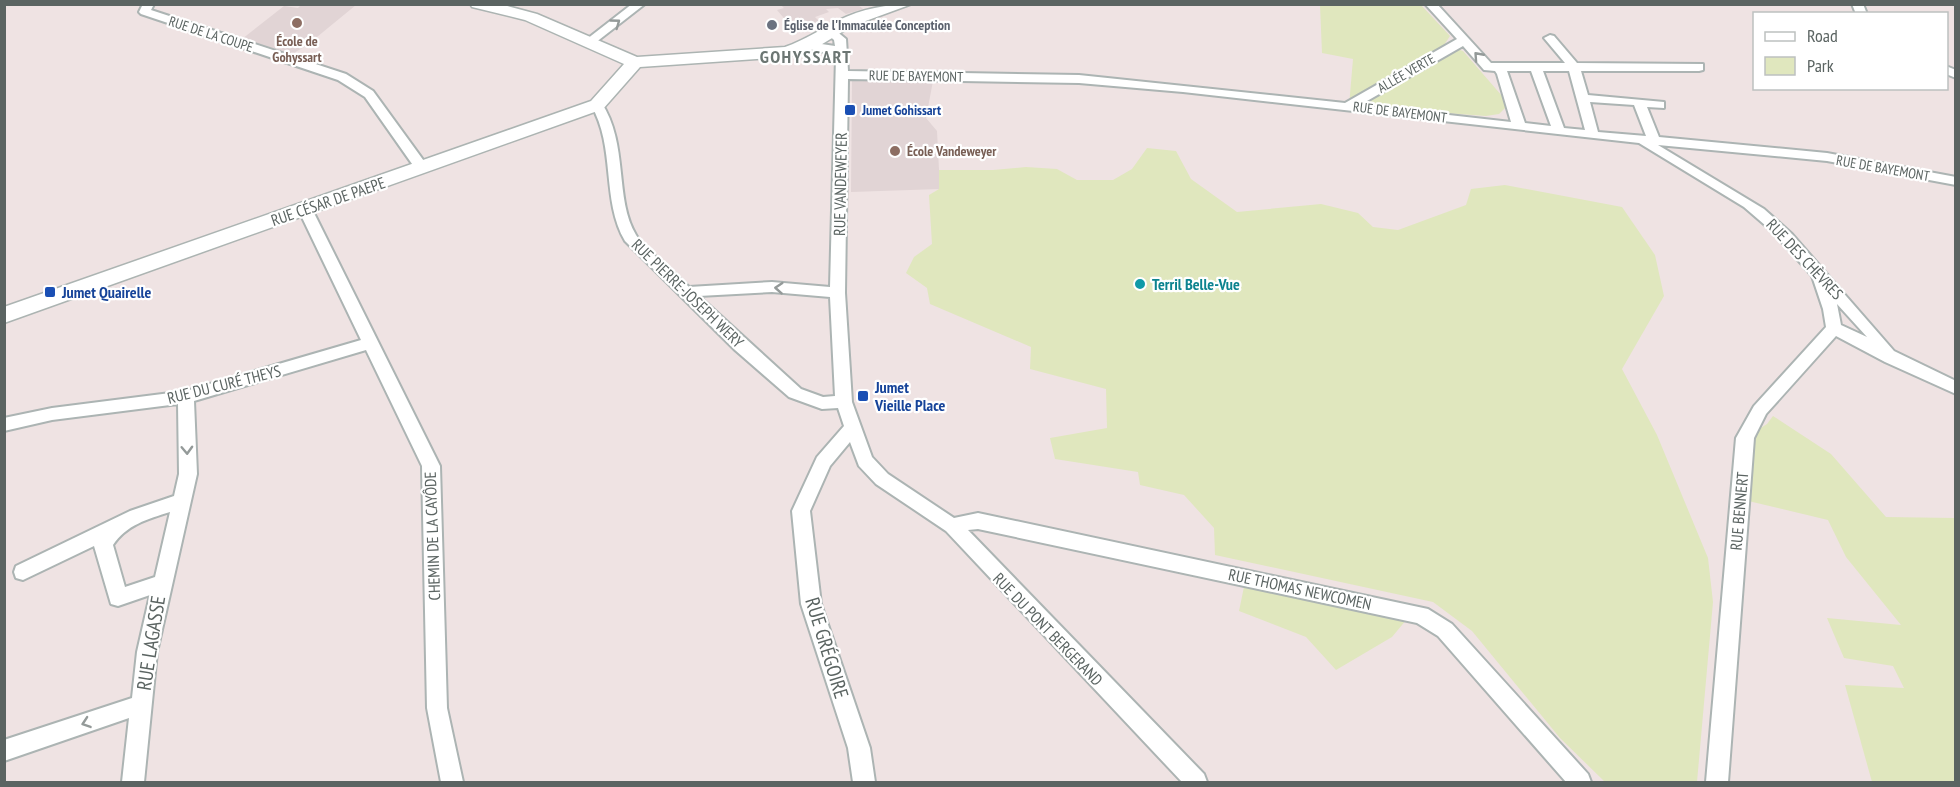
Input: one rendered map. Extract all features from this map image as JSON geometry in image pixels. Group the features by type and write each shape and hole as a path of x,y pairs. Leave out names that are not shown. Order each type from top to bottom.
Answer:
{"street":[{"name":"RUE DE LA COUPE","path":"149,4 145,12 342,77 358,86 369,94 422,168"},
{"path":"478,4 531,17 591,41 635,62 779,53 808,45 849,22 894,6"},
{"path":"591,41 640,4"},
{"path":"1430,4 1488,68 1699,67"},
{"path":"831,32 840,39 842,56"},
{"path":"1550,38 1574,67 1593,135"},
{"name":"ALLÉE VERTE","path":"1349,106 1464,40"},
{"path":"808,45 828,47 842,56"},
{"name":"RUE VANDEWEYER","path":"842,56 837,293 844,402 852,428"},
{"name":"RUE CÉSAR DE PAEPE","path":"4,315 597,105 635,62"},
{"path":"1498,67 1503,74 1519,126"},
{"path":"1536,67 1559,131"},
{"name":"RUE DE BAYEMONT","path":"843,75 1078,79 1349,106 1649,141 1827,157 1956,181"},
{"path":"1582,98 1660,105"},
{"path":"1639,102 1649,141"},
{"name":"RUE PIERRE-JOSEPH WERY","path":"597,105 602,111 612,150 623,223 630,238 684,292 795,392 822,403 844,402"},
{"name":"RUE DES CHÈVRES","path":"1649,141 1659,153 1758,211 1787,235 1818,273 1873,332 1891,358"},
{"name":"CHEMIN DE LA CAYÔDE","path":"305,209 431,466 437,708 452,783"},
{"path":"1818,273 1831,309 1834,328 1956,388"},
{"path":"684,292 772,287 837,293"},
{"name":"RUE BENNERT","path":"1717,783 1745,438 1760,410 1834,328"},
{"name":"RUE DU CURÉ THEYS","path":"4,425 52,414 186,397 371,343"},
{"name":"RUE LAGASSE","path":"133,783 147,652 188,474 186,397"},
{"name":"RUE DU PONT BERGERAND","path":"852,428 866,461 891,485 952,526 1196,783"},
{"name":"RUE GRÉGOIRE","path":"852,428 823,462 801,511 811,604 859,748 864,783"},
{"path":"23,572 136,516 181,501"},
{"name":"RUE THOMAS NEWCOMEN","path":"952,526 978,521 1420,615 1445,630 1580,783"},
{"name":"RUE LAGASSE","path":"114,528 103,544 118,598 162,583"},
{"path":"4,750 142,704"}],"shaded area":[{"name":"École de Gohyssart","path":"302,4 356,5 306,46 292,54 242,39 284,6 298,8"},
{"path":"781,5 858,5 863,9 846,14 838,8 826,9 829,12 815,17 820,22 794,30 777,10 784,8"},
{"name":"École Vandeweyer","path":"852,81 933,81 926,118 937,131 940,189 851,192"}],"green space":[{"path":"1320,5 1421,5 1450,36 1444,45 1463,51 1509,104 1499,114 1486,116 1349,106 1353,59 1322,53"},
{"path":"1147,148 1176,151 1191,179 1237,212 1321,204 1358,213 1373,227 1398,230 1466,205 1471,189 1505,185 1622,207 1655,255 1664,296 1622,369 1657,435 1708,558 1713,602 1697,782 1605,782 1560,738 1472,631 1433,602 1215,555 1214,528 1184,495 1140,485 1138,472 1055,459 1050,438 1107,428 1106,389 1030,369 1031,347 930,304 927,288 906,273 914,257 932,244 929,195 939,189 939,170 993,170 1026,167 1057,169 1077,180 1113,180 1132,169"},
{"path":"1773,416 1831,454 1886,517 1955,518 1955,782 1872,782 1845,685 1904,688 1893,666 1844,658 1827,618 1901,625 1846,557 1828,520 1740,499 1745,438 1767,424"},
{"path":"1246,577 1412,613 1392,637 1336,670 1306,637 1239,611"}],"place":[{"name":"École de Gohyssart","path":"297,23"},
{"name":"Église de l'Immaculée Conception","path":"772,25"},
{"name":"Jumet Gohissart","path":"850,110"},
{"name":"École Vandeweyer","path":"895,151"},
{"name":"Terril Belle-Vue","path":"1140,284"},
{"name":"Jumet Quairelle","path":"50,292"},
{"name":"Jumet Vieille Place","path":"863,396"}],"district":[{"name":"GOHYSSART","path":"806,56"}]}
